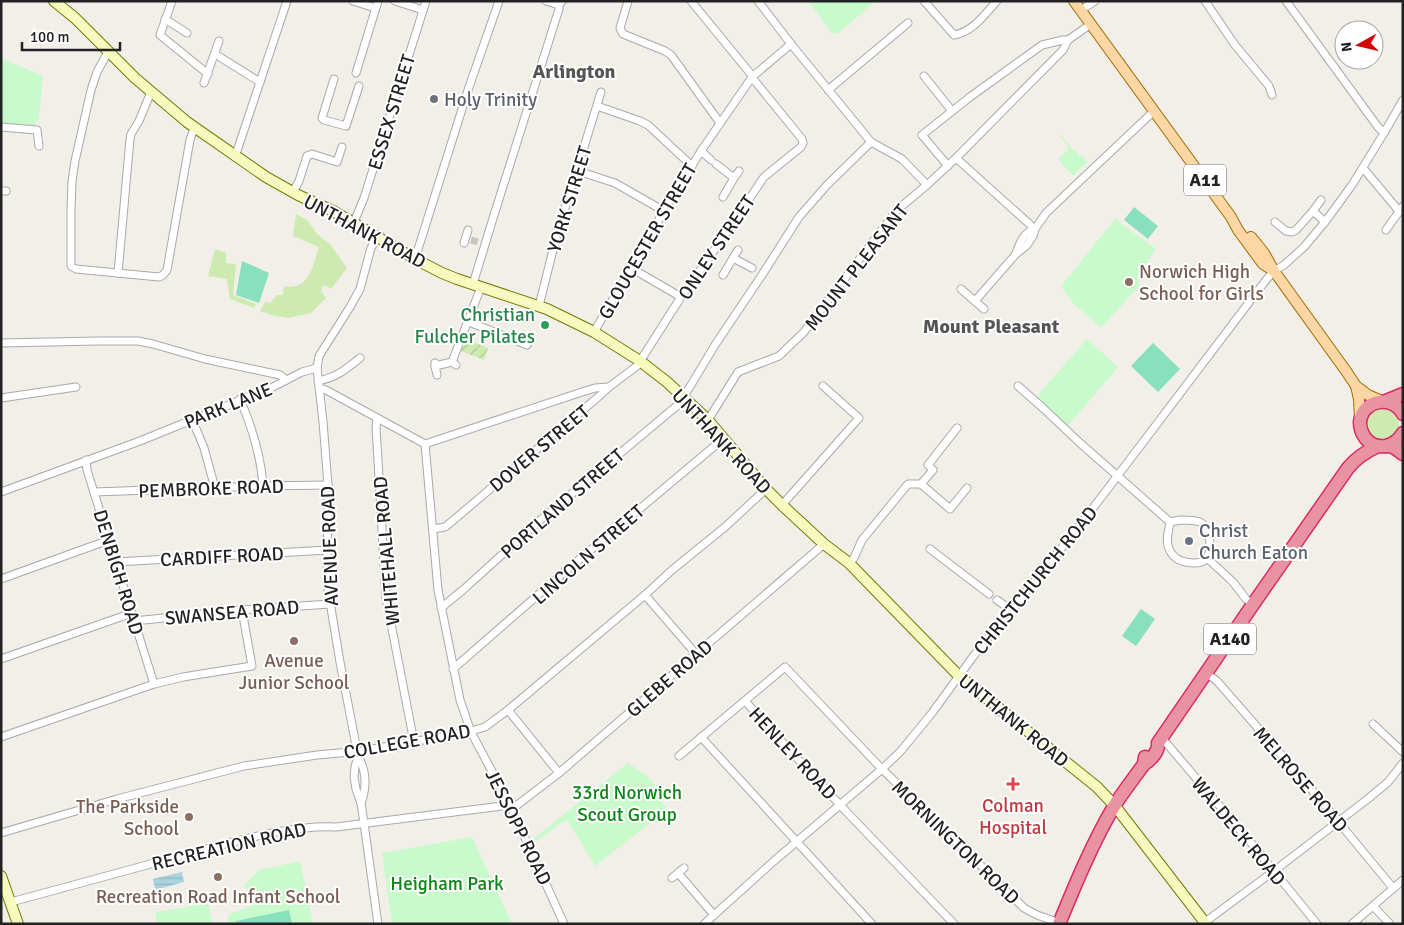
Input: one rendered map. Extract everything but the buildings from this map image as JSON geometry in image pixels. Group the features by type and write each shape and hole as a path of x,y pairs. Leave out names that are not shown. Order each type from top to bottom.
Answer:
{"highway":[{"path":"1403,394 1374,403 1368,407 1363,413 1360,423 1366,439 1373,444 1392,446 1403,454"},
{"name":"A11","path":"1384,401 1397,406 1403,414"},
{"name":"A140","path":"1059,924 1083,869 1115,806 1144,764 1145,758 1154,744 1160,740 1353,462 1359,446 1360,423"},
{"name":"A140","path":"1353,462 1367,451 1392,444 1403,433"}],"main road":[{"name":"A11","path":"1077,4 1120,67 1231,217 1238,230 1263,264 1274,271 1356,386 1368,395 1384,401"},
{"name":"A11","path":"1356,386 1359,399 1360,423"}],"street":[{"path":"172,1 160,33 161,37 208,74"},
{"path":"235,156 286,1"},
{"path":"353,1 376,5 356,73"},
{"path":"396,1 424,10"},
{"name":"ESSEX STREET","path":"354,222 367,189 426,1"},
{"path":"415,259 468,90 499,1"},
{"path":"437,375 435,365 454,363 469,322 477,286 482,244 559,9 560,3 546,1"},
{"path":"628,1 620,28 623,34 671,55 720,123"},
{"path":"691,1 752,77"},
{"path":"758,1 871,142 902,159 927,185"},
{"path":"924,1 954,35 961,34 974,26 998,1"},
{"path":"1077,4 1095,1"},
{"path":"1205,1 1235,45 1269,86 1272,95"},
{"path":"1286,1 1384,133"},
{"name":"UNTHANK ROAD","path":"55,2 75,18 151,92 194,128 266,177 354,222 442,273 561,315 594,332 655,372 708,420 766,489 824,544 849,563 959,676 1097,787 1115,806 1206,923"},
{"path":"165,19 187,33"},
{"path":"828,90 908,23"},
{"name":"MOUNT PLEASANT","path":"708,420 738,372 779,356 791,346 804,332 902,204 948,166 1063,50 1068,40 1091,24"},
{"path":"948,166 922,135 970,97 1042,45 1068,40"},
{"path":"204,83 219,41"},
{"name":"GLOUCESTER STREET","path":"594,332 664,211 720,123 752,77 791,44"},
{"path":"108,52 97,72 91,90 75,161 71,208 71,266 118,273 159,277 163,275 167,270 190,140 194,128"},
{"path":"215,54 260,82"},
{"path":"924,76 952,111"},
{"name":"ONLEY STREET","path":"640,361 681,297 764,177 801,147 803,143 802,139 752,77"},
{"path":"334,79 322,116 324,120 346,126 359,86"},
{"path":"118,273 130,139 151,92"},
{"name":"YORK STREET","path":"539,306 557,234 578,172 601,92"},
{"name":"CHRISTCHURCH ROAD","path":"704,924 900,752 932,713 975,654 1068,540 1266,280 1274,271 1284,265 1304,247 1325,222 1363,168 1403,100"},
{"path":"597,106 648,125 692,166"},
{"path":"975,301 1030,240 1046,213 1154,111"},
{"path":"1,127 40,127 40,146"},
{"name":"PORTLAND STREET","path":"441,608 538,522 684,398 758,272 799,217 827,185 871,142"},
{"path":"293,192 299,181 307,156 312,154 338,162 342,147"},
{"name":"GLOUCESTER STREET","path":"701,151 714,162 737,175 723,197"},
{"path":"956,158 1035,229"},
{"path":"1363,168 1401,208 1386,230"},
{"path":"578,172 615,183 664,211"},
{"path":"1275,222 1286,231 1292,232 1296,230 1321,200"},
{"path":"1313,211 1325,222"},
{"path":"467,240 468,230"},
{"path":"317,368 319,356 360,289 377,237"},
{"path":"723,275 738,250"},
{"path":"733,258 758,272"},
{"path":"631,268 681,297"},
{"path":"961,288 984,310"},
{"path":"469,322 527,345 530,339"},
{"path":"1,343 144,342 205,360 280,375 286,380"},
{"path":"360,358 340,374 319,384 326,390 425,444 594,388 609,387"},
{"name":"DOVER STREET","path":"433,529 445,527 609,387 637,366 640,361"},
{"name":"PARK LANE","path":"1,492 132,444 308,370 317,368"},
{"name":"AVENUE ROAD","path":"317,368 328,485 327,584 358,754"},
{"path":"782,505 859,418 823,386"},
{"path":"1018,386 1170,522"},
{"path":"1,398 76,387"},
{"path":"240,399 253,430 263,486"},
{"name":"WHITEHALL ROAD","path":"377,418 386,598 414,742"},
{"path":"192,419 204,448 215,488"},
{"path":"921,484 933,470 928,465 957,428"},
{"name":"LINCOLN STREET","path":"453,669 562,574 723,439"},
{"name":"JESSOPP ROAD","path":"425,444 438,590 460,700 471,732 512,807 564,924"},
{"name":"DENBIGH ROAD","path":"86,460 87,470 154,684"},
{"path":"849,563 854,558 862,540 908,484 921,484 950,508 967,488"},
{"name":"PEMBROKE ROAD","path":"94,492 328,485"},
{"name":"COLLEGE ROAD","path":"1,833 125,797 244,766 317,755 358,754 471,732 485,727 508,710 645,595 672,570 725,527 766,489"},
{"path":"1190,520 1200,522 1205,527 1210,538 1210,551 1207,558 1202,562 1189,563 1175,558 1169,549 1167,540 1170,522 1190,520"},
{"path":"1,579 109,540"},
{"name":"GLEBE ROAD","path":"512,807 559,773 824,544"},
{"path":"930,549 989,594"},
{"name":"CARDIFF ROAD","path":"116,562 328,550"},
{"path":"1207,558 1253,604"},
{"path":"645,595 696,654"},
{"path":"997,600 1011,610"},
{"name":"SWANSEA ROAD","path":"134,621 242,610 330,604"},
{"path":"1,737 154,684 183,677 252,666 242,610"},
{"path":"1,659 132,614"},
{"name":"MORNINGTON ROAD","path":"745,700 785,667 882,769 1024,908 1059,924"},
{"name":"MELROSE ROAD","path":"1206,673 1217,682 1339,822 1393,888"},
{"path":"679,756 745,700"},
{"name":"HENLEY ROAD","path":"745,700 954,924"},
{"path":"508,710 559,773"},
{"path":"1373,724 1403,752"},
{"path":"701,738 872,924"},
{"name":"WALDECK ROAD","path":"1160,740 1317,924"},
{"path":"358,754 364,766 365,775 365,787 361,803"},
{"path":"358,754 354,777 361,803 378,924"},
{"path":"1206,923 1339,822 1388,782 1403,763"},
{"name":"RECREATION ROAD","path":"11,902 261,835 321,826 336,827 512,807"},
{"path":"672,878 681,870 714,915"},
{"path":"1,876 18,924"},
{"path":"1352,924 1403,880"},
{"path":"1373,906 1390,924"}],"green space":[{"path":"808,1 876,1 837,34 832,33"},
{"path":"1,58 43,76 39,119 34,125 1,123"},
{"path":"1060,135 1087,162 1083,166 1081,165 1082,167 1073,176 1058,159 1067,150 1069,152 1067,144"},
{"path":"1134,207 1158,226 1148,239 1124,220"},
{"path":"296,214 307,220 318,235 330,244 347,268 331,289 324,285 321,291 326,298 311,313 289,318 260,311 265,302 270,303 277,295 283,295 284,286 300,285 305,281 312,269 319,247 293,236"},
{"path":"1115,219 1156,249 1137,276 1140,285 1101,328 1073,303 1061,286"},
{"path":"215,249 226,253 226,263 236,264 233,295 256,304 254,308 230,299 227,279 208,276"},
{"path":"242,261 269,273 259,303 236,295"},
{"path":"464,338 488,348 484,360 459,350"},
{"path":"1087,339 1118,367 1068,426 1037,396"},
{"path":"1153,343 1180,369 1158,392 1131,366"},
{"path":"1382,407 1394,412 1399,424 1394,436 1382,441 1370,436 1365,424 1370,412"},
{"path":"1141,609 1155,619 1136,646 1122,636"},
{"name":"33rd Norwich Scout Group","path":"628,763 650,778 667,810 595,866 567,819 535,842 533,839"},
{"name":"Heigham Park","path":"472,837 512,924 392,924 382,853"},
{"path":"300,861 313,924 223,924 227,923 229,914 252,906 245,884 259,870"},
{"path":"208,901 212,924 157,924 155,912 192,906"},
{"path":"289,910 292,924 236,924 236,921"}],"water":[{"path":"182,872 184,882 155,890 153,879"}],"tunnel":[{"path":"471,240 481,243"}],"place":[{"name":"Holy Trinity","path":"434,99"},
{"name":"Norwich High School for Girls","path":"1129,282"},
{"name":"Christian Fulcher Pilates","path":"545,325"},
{"name":"Christ Church Eaton","path":"1189,541"},
{"name":"Avenue Junior School","path":"294,641"},
{"name":"Colman Hospital","path":"1013,784"},
{"name":"The Parkside School","path":"189,817"},
{"name":"Recreation Road Infant School","path":"218,877"}],"district":[{"name":"Arlington","path":"574,71"},
{"name":"Mount Pleasant","path":"991,326"}]}
